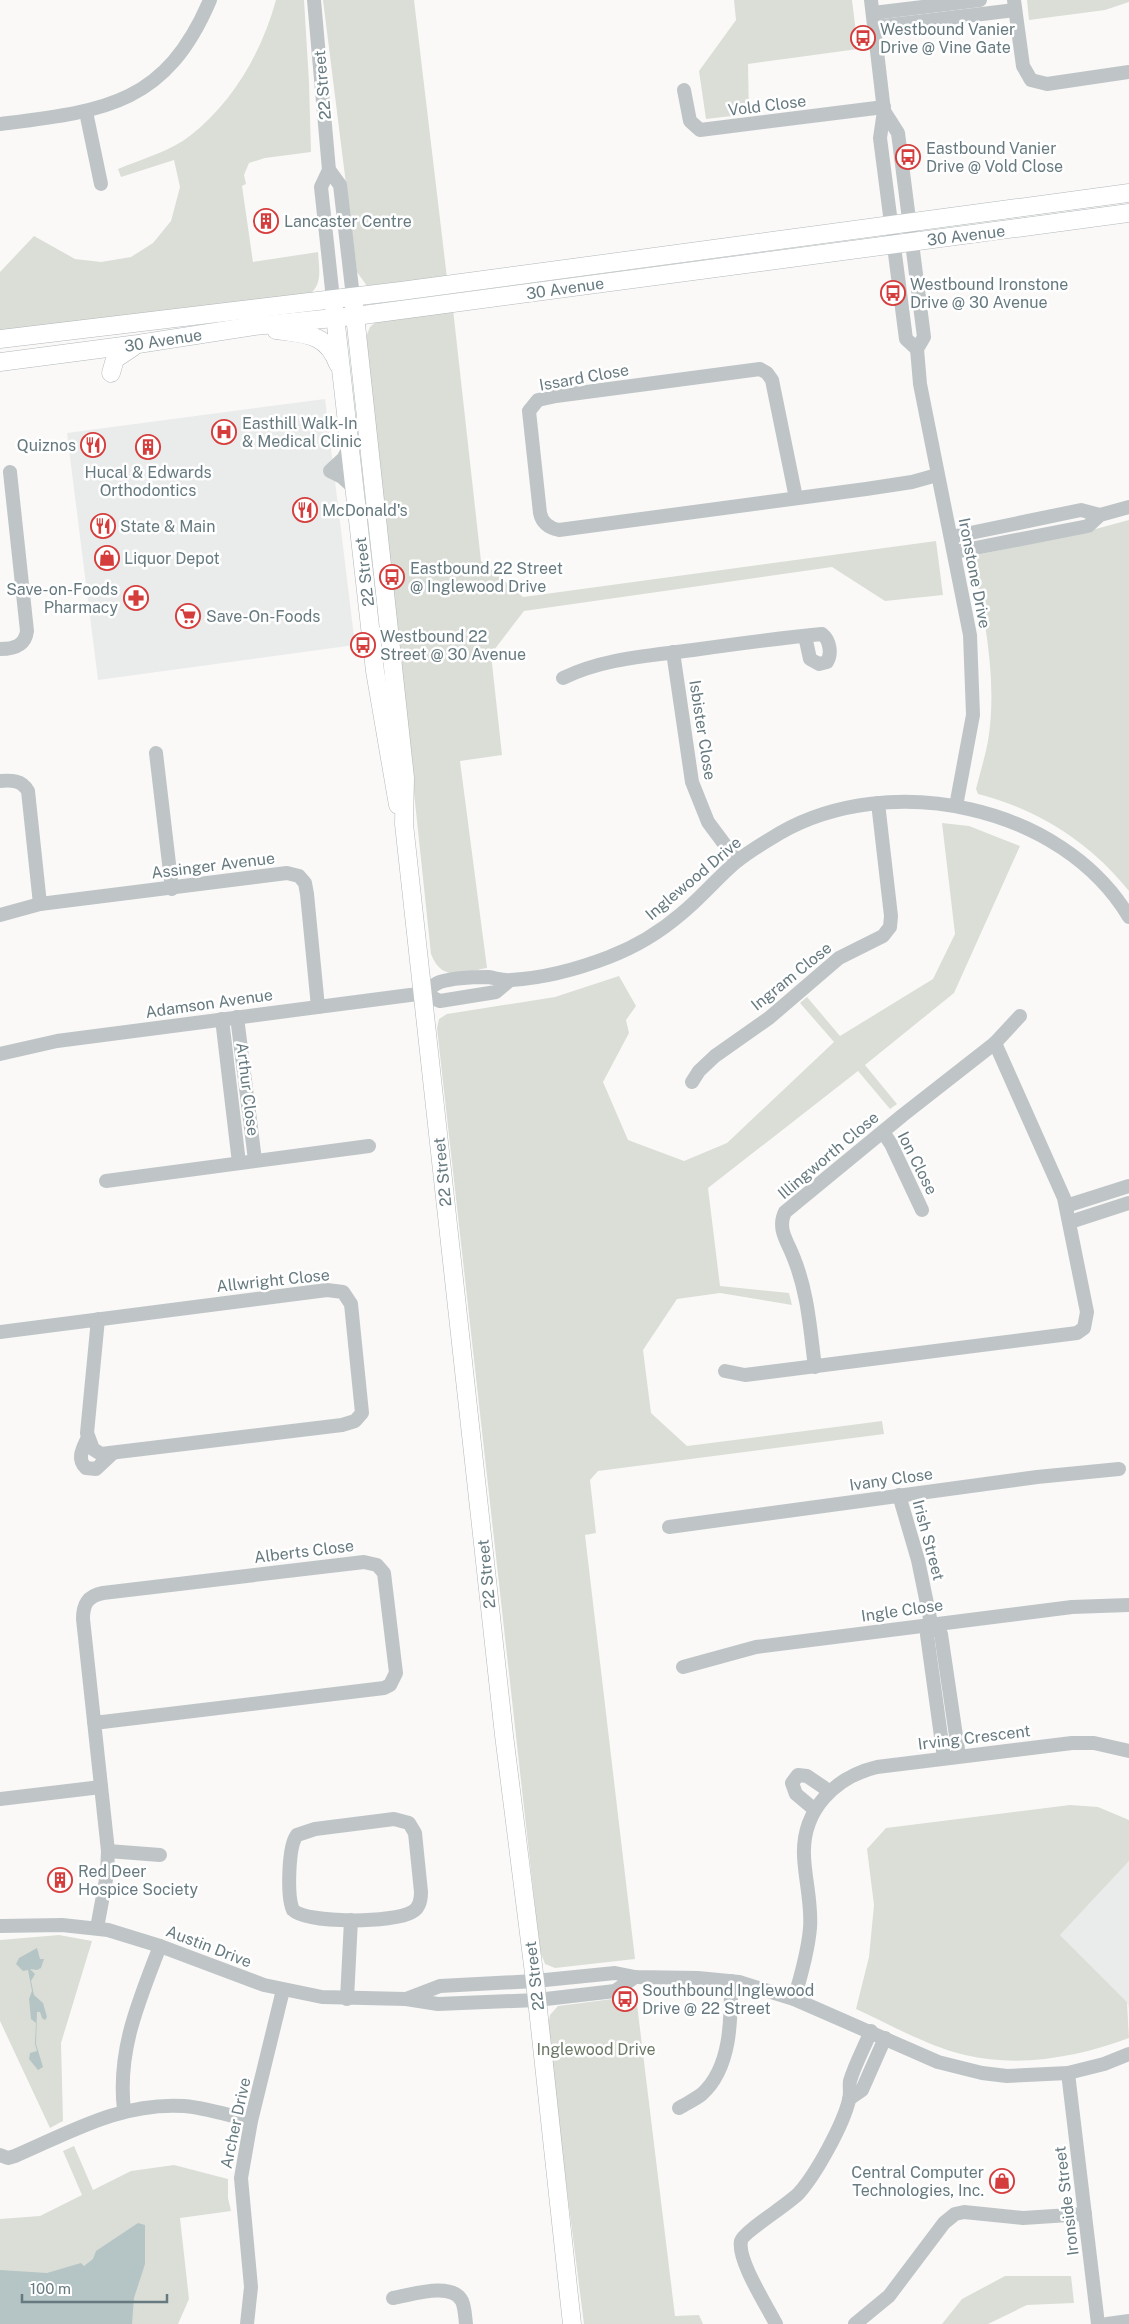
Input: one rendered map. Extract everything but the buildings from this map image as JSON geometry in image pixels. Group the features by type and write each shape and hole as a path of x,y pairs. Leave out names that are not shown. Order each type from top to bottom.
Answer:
{"main road":[{"name":"30 Avenue","path":"0,339 353,297 1129,193"},
{"name":"30 Avenue","path":"0,362 138,344 254,326 355,316 1129,213"},
{"name":"22 Street","path":"353,297 405,778 404,824 500,1696 535,1981 572,2324"},
{"name":"22 Street","path":"333,299 375,671 394,792 404,824"},
{"path":"254,326 304,334 321,339 330,348 342,377"},
{"path":"77,352 102,363 111,373 115,359 122,352 138,344"}],"street":[{"path":"0,124 86,112 125,99 166,70 196,31 210,0"},
{"name":"22 Street","path":"314,0 330,170 340,184 353,297"},
{"path":"873,13 980,0"},
{"path":"946,4 949,18"},
{"path":"873,13 949,18 1015,5 1023,66 1031,80 1048,84 1129,72"},
{"path":"873,13 884,109"},
{"name":"Vold Close","path":"684,90 690,121 700,130 884,109"},
{"name":"Ironstone Drive","path":"884,109 898,133 924,337 917,348 920,384 968,624 974,690 970,736 956,806"},
{"name":"Ironstone Drive","path":"884,109 880,138 906,339 917,348"},
{"path":"86,112 101,184"},
{"name":"22 Street","path":"330,170 321,187 333,299"},
{"name":"Issard Close","path":"796,498 772,380 767,373 760,370 556,396 538,400 532,404 529,411 540,512 543,521 553,529 796,498 912,482 937,475"},
{"path":"0,649 20,645 26,639 27,630 10,472"},
{"path":"955,552 1088,526 1100,515 1129,507"},
{"path":"951,537 1081,510 1100,515"},
{"path":"564,678 607,662 805,636"},
{"name":"Isbister Close","path":"673,652 692,782 708,822 737,860"},
{"path":"156,753 172,888"},
{"path":"0,781 16,781 25,786 28,791 40,904"},
{"name":"Inglewood Drive","path":"424,994 438,982 489,977 509,981 531,978 577,968 609,957 640,943 681,914 737,860 804,820 834,811 878,803 911,801 956,806 989,815 1053,842 1087,868 1129,917"},
{"name":"Ingram Close","path":"692,1082 699,1071 715,1056 769,1018 839,958 878,939 887,932 891,916 878,803"},
{"name":"Assinger Avenue","path":"0,916 40,904 287,873 299,876 305,884 307,894 318,1007"},
{"name":"Adamson Avenue","path":"0,1054 57,1041 424,994"},
{"name":"Illingworth Close","path":"815,1367 807,1300 799,1270 782,1229 782,1220 788,1208 995,1043 1020,1016"},
{"name":"Arthur Close","path":"237,1017 255,1160"},
{"name":"Arthur Close","path":"222,1019 239,1163"},
{"path":"725,1371 745,1375 815,1367 1077,1333 1084,1328 1087,1312 1070,1222 1062,1192 995,1043"},
{"name":"Ion Close","path":"882,1132 892,1144 922,1210"},
{"path":"106,1181 369,1146"},
{"path":"1066,1206 1129,1186"},
{"path":"1070,1222 1129,1203"},
{"name":"Allwright Close","path":"0,1332 320,1290 339,1290 346,1296 351,1304 362,1402 362,1413 350,1423 112,1454"},
{"path":"98,1319 88,1437 80,1456 86,1468 96,1469 112,1454"},
{"path":"88,1437 96,1452 112,1454"},
{"name":"Ivany Close","path":"669,1527 899,1495 1092,1471 1119,1470"},
{"name":"Irish Street","path":"899,1495 918,1560 931,1623 927,1635 944,1758"},
{"name":"Alberts Close","path":"94,1723 384,1688 390,1685 396,1673 384,1573 377,1565 364,1562 91,1596 84,1606 83,1619 94,1723 108,1850 107,1874 97,1928"},
{"name":"Ingle Close","path":"683,1667 756,1647 1072,1606 1129,1605"},
{"name":"Irish Street","path":"931,1623 941,1634 959,1756"},
{"path":"935,1691 950,1689"},
{"name":"Irving Crescent","path":"794,1999 810,1928 804,1843 808,1825 815,1810 828,1791 863,1770 959,1756 1072,1742 1094,1743 1129,1751"},
{"path":"815,1810 794,1790 792,1783 794,1779 798,1775 807,1776 828,1791"},
{"path":"0,1799 101,1787"},
{"path":"394,1820 404,1821 413,1828 415,1833 421,1892 419,1905 406,1915 351,1920 305,1916 294,1910 290,1893 294,1839 302,1832 315,1829 394,1820"},
{"path":"108,1850 160,1855"},
{"path":"347,1999 351,1920"},
{"name":"Austin Drive","path":"0,1926 48,1924 97,1928 160,1946 283,1990 308,1995 347,1999 406,1999 438,2004 537,2000"},
{"path":"124,2110 123,2064 127,2042 138,2005 160,1946"},
{"path":"535,1981 615,1973 635,1977 672,1976 731,1981 794,1999 871,2031 938,2062 982,2073 1007,2076 1068,2073 1104,2064 1129,2054"},
{"path":"537,2000 614,1991 635,1977"},
{"name":"Austin Drive","path":"406,1999 440,1986 535,1981"},
{"path":"679,2108 702,2093 719,2067 727,2044 732,2011 731,1981"},
{"name":"Archer Drive","path":"247,2324 251,2287 241,2178 251,2121 283,1990"},
{"path":"776,2324 743,2258 740,2246 742,2236 799,2193 816,2170 832,2140 849,2099 850,2082 871,2031"},
{"path":"849,2099 862,2090 886,2038"},
{"name":"Ironside Street","path":"1068,2073 1098,2324"},
{"path":"0,2155 15,2156 124,2110 152,2106 186,2106 251,2121"},
{"path":"855,2324 889,2296 947,2219 955,2214 970,2212 1023,2218 1085,2214"},
{"path":"392,2298 442,2290 452,2292 463,2303 466,2324"},
{"path":"1107,2324 1129,2321"}],"shaded area":[{"path":"325,399 355,645 98,680 67,433"},
{"path":"1129,1861 1129,2009 1127,2002 1060,1935"},
{"path":"37,1948 40,1959 44,1959 41,1968 37,1970 30,1969 35,1974 31,1981 34,1995 43,2003 47,2017 45,2020 40,2012 37,2012 36,2044 43,2067 38,2070 29,2059 30,2053 37,2051 35,2044 36,2023 31,2019 29,1999 32,1991 28,1970 23,1971 16,1964 19,1958"},
{"path":"138,2223 145,2225 145,2264 134,2298 132,2324 0,2324 0,2270 47,2273 81,2263 84,2266 93,2259 96,2251"}],"green space":[{"path":"276,0 304,0 311,152 265,158 249,163 244,175 246,184 242,186 253,262 318,252 319,276 313,291 309,295 0,333 0,272 34,236 75,259 101,262 131,257 153,243 171,221 180,187 174,160 121,177 118,169 183,141 206,122 233,91 244,74 263,38"},
{"path":"323,0 414,0 447,278 376,288 367,286 357,272"},
{"path":"734,0 852,0 858,49 748,64 749,114 706,119 699,71 736,20"},
{"path":"1027,0 1129,0 1129,2 1105,10 1029,20"},
{"path":"453,309 481,561 523,597 936,541 943,595 885,601 832,567 524,611 491,654 502,755 460,761 487,968 462,973 447,972 441,969 431,954 366,337 370,327 377,321"},
{"path":"1129,520 1129,891 1098,858 1062,830 1022,809 978,794 976,789 988,741 991,695 985,624 972,556 1077,534"},
{"path":"942,823 969,826 1020,846 954,993 865,1065 897,1104 890,1109 858,1071 708,1188 720,1286 789,1293 792,1305 720,1293 677,1299 643,1350 651,1413 687,1446 882,1421 884,1434 598,1471 590,1480 596,1533 585,1535 635,1959 555,1968 545,1964 540,1951 437,1028 439,1019 447,1014 555,997 619,976 636,1006 626,1020 629,1033 603,1082 628,1140 684,1161 727,1143 834,1042 800,1003 807,997 840,1036 933,979 955,934"},
{"path":"1070,1805 1098,1807 1129,1820 1129,1861 1060,1935 1127,2002 1129,2038 1110,2045 1069,2055 1027,2060 985,2059 937,2046 909,2035 856,2009 869,1957 874,1905 867,1849 886,1828"},
{"path":"59,1935 92,1941 61,2043 63,2121 50,2128 0,2021 0,1940"},
{"name":"Inglewood Drive","path":"636,1996 675,2316 699,2315 703,2324 584,2324 547,2033 550,2015 558,2006"},
{"path":"74,2146 93,2190 131,2171 174,2165 228,2179 228,2198 231,2211 180,2218 189,2299 178,2324 0,2324 0,2219 40,2216 82,2195 63,2151"},
{"path":"1005,2276 1071,2276 1074,2303 1027,2305 988,2324 942,2324 962,2299"}],"place":[{"name":"Westbound Vanier Drive @ Vine Gate","path":"863,38"},
{"name":"Eastbound Vanier Drive @ Vold Close","path":"908,157"},
{"name":"Lancaster Centre","path":"266,221"},
{"name":"Westbound Ironstone Drive @ 30 Avenue","path":"893,293"},
{"name":"Easthill Walk-In & Medical Clinic","path":"224,432"},
{"name":"Quiznos","path":"93,445"},
{"name":"Hucal & Edwards Orthodontics","path":"148,447"},
{"name":"McDonald's","path":"305,510"},
{"name":"State & Main","path":"103,526"},
{"name":"Liquor Depot","path":"107,558"},
{"name":"Eastbound 22 Street @ Inglewood Drive","path":"392,577"},
{"name":"Save-on-Foods Pharmacy","path":"136,598"},
{"name":"Save-On-Foods","path":"188,616"},
{"name":"Westbound 22 Street @ 30 Avenue","path":"363,645"},
{"name":"Red Deer Hospice Society","path":"60,1880"},
{"name":"Southbound Inglewood Drive @ 22 Street","path":"625,1999"},
{"name":"Central Computer Technologies, Inc.","path":"1002,2181"}]}
